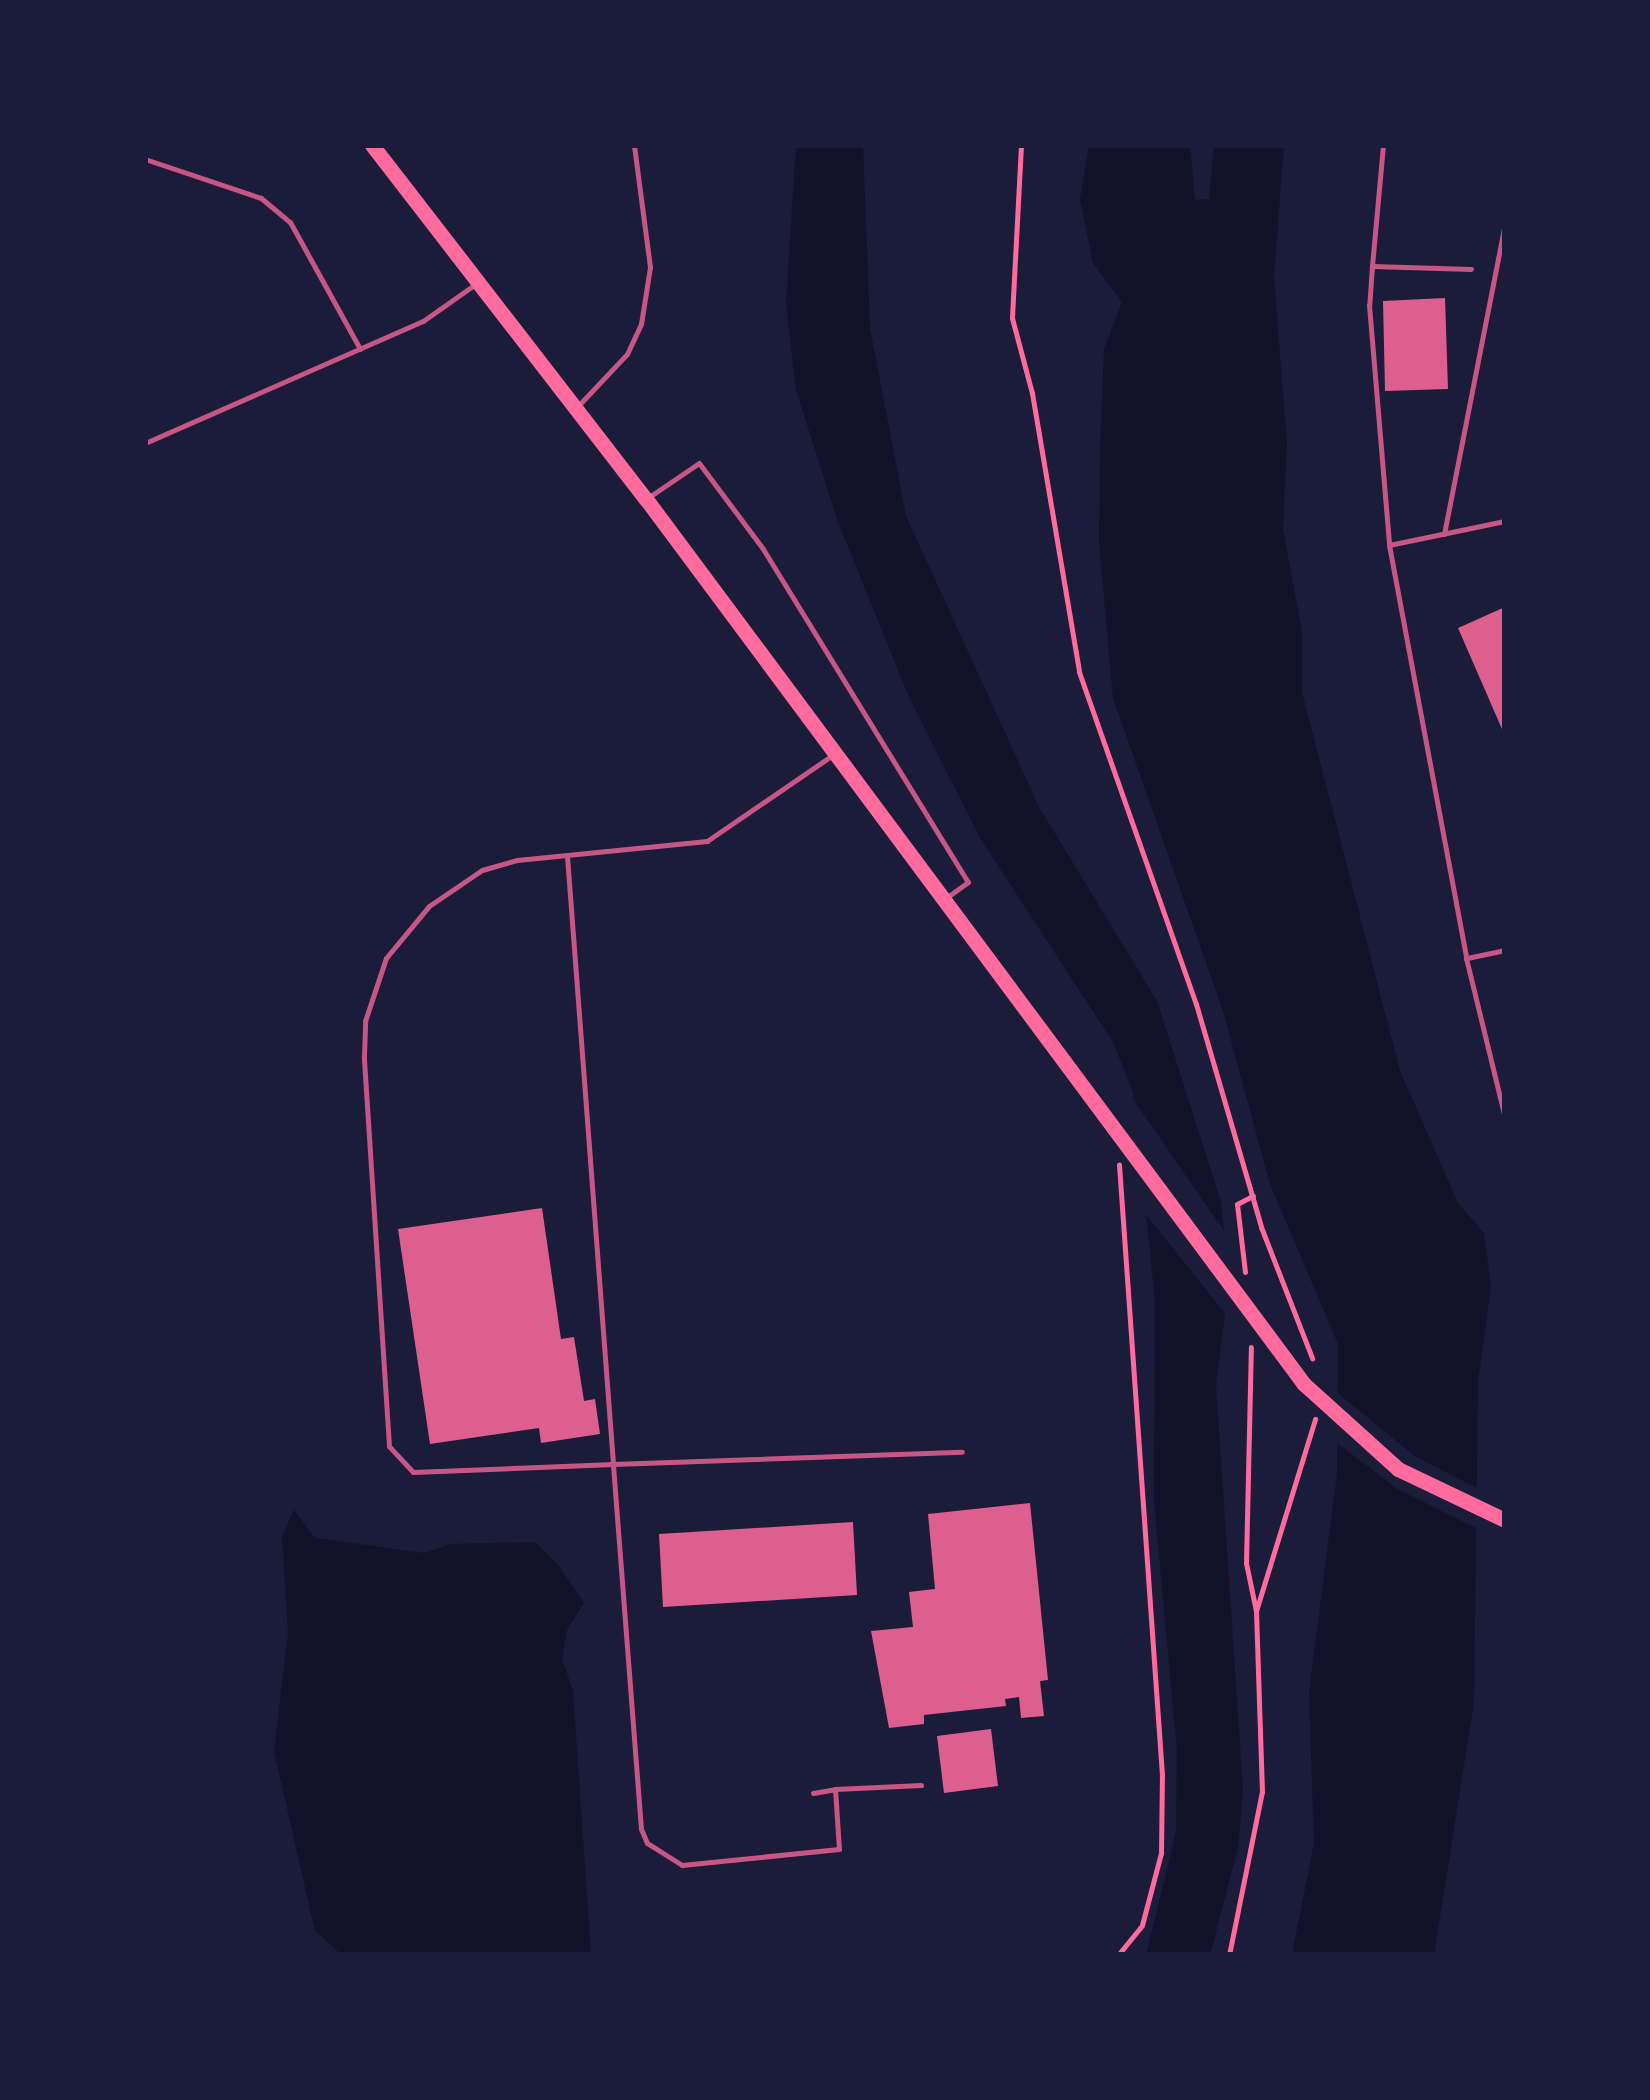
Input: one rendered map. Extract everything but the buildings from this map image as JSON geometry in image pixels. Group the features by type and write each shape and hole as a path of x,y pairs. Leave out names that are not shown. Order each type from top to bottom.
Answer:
{"main road":[{"path":"372,145 646,499 1262,1330 1322,1404 1378,1454 1439,1493 1505,1520"}],"lane":[{"path":"577,408 628,354 641,324 650,267 634,145"},
{"path":"1382,145 1369,305 1390,545 1466,958 1505,1118"},
{"path":"145,159 261,198 290,222 360,349"},
{"path":"1444,534 1505,222"},
{"path":"1372,266 1471,269"},
{"path":"147,445 423,321 480,280"},
{"path":"646,499 698,463 763,548 968,882 944,900"},
{"path":"1390,545 1505,521"},
{"path":"836,753 707,841 517,860 452,887 406,928 373,988 364,1056 388,1446 413,1472 962,1452"},
{"path":"567,856 647,1843 682,1865 838,1849 835,1788"},
{"path":"1466,958 1505,950"},
{"path":"813,1792 921,1785"}],"path":[{"path":"1021,145 1012,318 1032,393 1080,672 1196,1004 1253,1196 1316,1375"},
{"path":"1118,1955 1142,1925 1161,1853 1162,1775 1119,1174 1129,1150"},
{"path":"1244,1264 1237,1204 1253,1196"},
{"path":"1228,1955 1262,1792 1256,1611 1246,1563 1251,1346"},
{"path":"1256,1611 1316,1411"}],"shaded area":[{"path":"796,145 863,145 870,328 906,516 1039,807 1157,1001 1221,1202 1229,1282 1216,1385 1243,1790 1238,1848 1210,1955 1146,1955 1176,1832 1177,1751 1154,1500 1155,1300 1133,1092 1113,1042 980,838 909,697 838,522 796,390 786,304"},
{"path":"1089,145 1190,145 1195,200 1209,199 1214,145 1284,145 1274,277 1287,444 1283,529 1302,632 1302,692 1400,1071 1458,1203 1484,1233 1491,1286 1478,1382 1474,1702 1434,1955 1292,1955 1314,1843 1309,1692 1337,1474 1338,1344 1270,1184 1223,1011 1113,698 1099,541 1100,451 1104,349 1122,302 1093,263 1080,199"},
{"path":"294,1510 315,1538 424,1553 451,1544 535,1542 559,1566 584,1603 567,1630 562,1659 573,1691 591,1955 342,1955 315,1931 274,1751 288,1633 282,1536"}],"pier":[{"path":"1131,1096 1231,1241 1231,1321 1136,1202"},
{"path":"1334,1390 1416,1457 1485,1492 1484,1532 1399,1490 1333,1440"}]}
